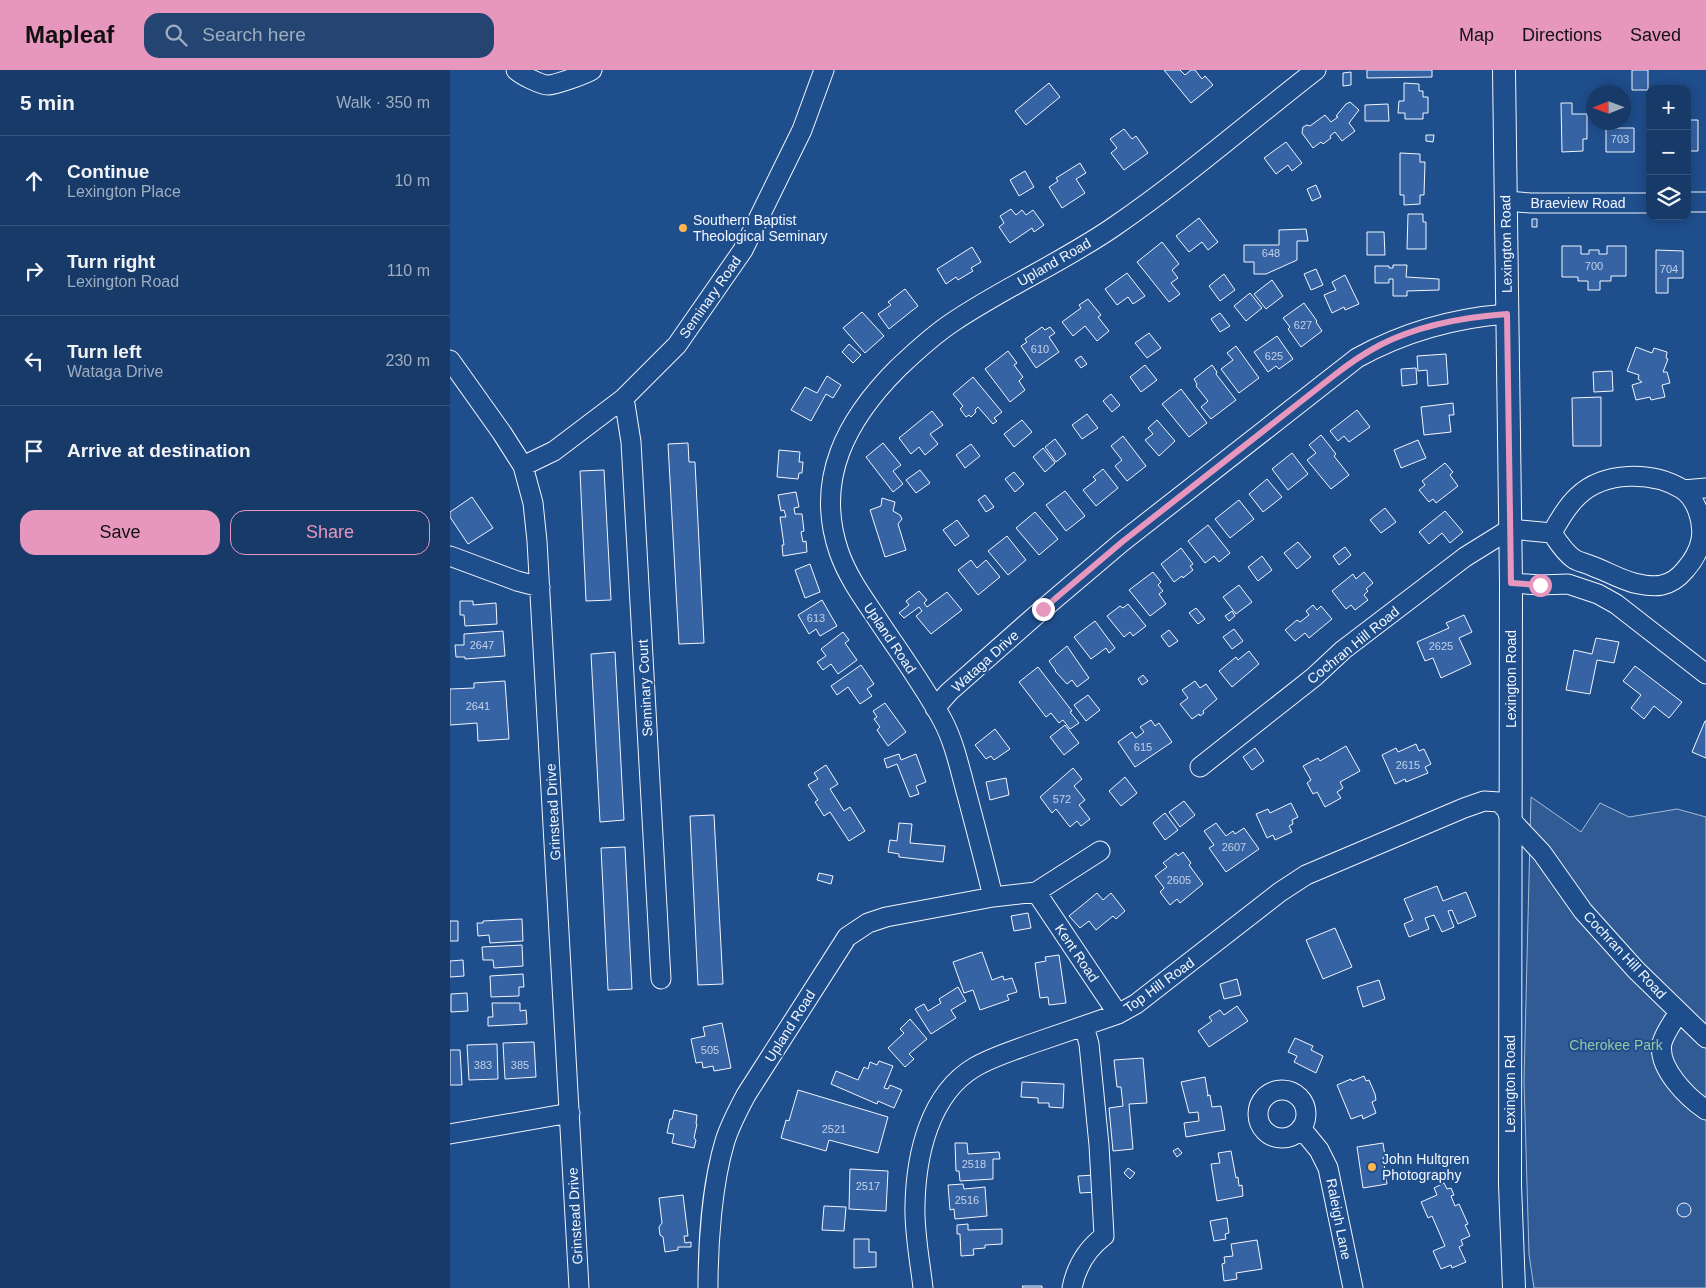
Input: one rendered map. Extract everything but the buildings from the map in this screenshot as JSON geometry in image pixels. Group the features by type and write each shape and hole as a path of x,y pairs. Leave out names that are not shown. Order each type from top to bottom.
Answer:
{"main road":[{"name":"Lexington Road","path":"1504,70 1511,583 1510,1185 1514,1288"}],"street":[{"path":"516,70 520,74 548,85 586,74 592,70"},
{"name":"Seminary Road","path":"524,466 554,451 624,398 677,345 743,250 802,130 824,70"},
{"name":"Upland Road","path":"708,1288 708,1269 717,1177 725,1142 734,1118 843,943 860,927 886,917 992,897 955,750 944,723 860,594 839,552 832,526 831,489 835,464 844,439 853,423 881,385 912,354 951,323 1114,227 1156,197 1316,70"},
{"name":"Braeview Road","path":"1506,201 1531,203 1646,202"},
{"path":"1691,202 1706,202"},
{"name":"Wataga Drive","path":"935,708 950,692 1043,609 1122,542 1357,358 1381,344 1410,333 1475,317 1507,314"},
{"name":"Grinstead Drive","path":"450,360 524,466 533,503 540,587 579,1288"},
{"name":"Seminary Court","path":"624,398 632,442 661,979"},
{"path":"1619,477 1642,477 1666,482 1683,490 1694,504 1701,520 1701,541 1694,560 1680,576 1666,585 1646,586 1621,579 1573,558 1558,543 1552,533 1562,515 1578,495 1600,482 1619,477"},
{"path":"1683,490 1706,488"},
{"path":"1510,529 1552,533"},
{"name":"Cochran Hill Road","path":"1200,767 1314,677 1343,650 1465,557 1510,529"},
{"path":"450,556 517,581 540,587"},
{"path":"1511,583 1568,584 1598,594 1616,604 1706,674"},
{"name":"Top Hill Road","path":"923,1288 915,1205 918,1166 925,1137 936,1108 953,1085 975,1067 997,1056 1118,1014 1136,1004 1280,892 1306,875 1428,822 1484,801 1499,802 1506,809 1511,820"},
{"name":"Cochran Hill Road","path":"1511,820 1542,853 1583,911 1636,970 1706,1038"},
{"path":"992,897 1036,892 1100,851"},
{"name":"Kent Road","path":"1036,892 1118,1014"},
{"path":"1679,1012 1667,1031 1662,1045 1666,1067 1677,1084 1706,1110"},
{"path":"1072,1288 1074,1274 1092,1245 1104,1236 1099,1145 1089,1044 1084,1026"},
{"path":"450,1134 570,1113"},
{"name":"Raleigh Lane","path":"1301,1128 1320,1150 1328,1168 1352,1288"}],"shaded area":[{"name":"Cherokee Park","path":"1531,797 1581,832 1600,803 1629,817 1677,809 1706,817 1706,1288 1534,1288 1529,1254 1524,1081"}],"place":[{"name":"Southern Baptist Theological Seminary","path":"683,228"},
{"name":"John Hultgren Photography","path":"1372,1167"}],"route":[{"path":"1043,609 1122,542 1357,358 1381,344 1410,333 1484,315 1507,314 1511,583 1540,585"}]}
